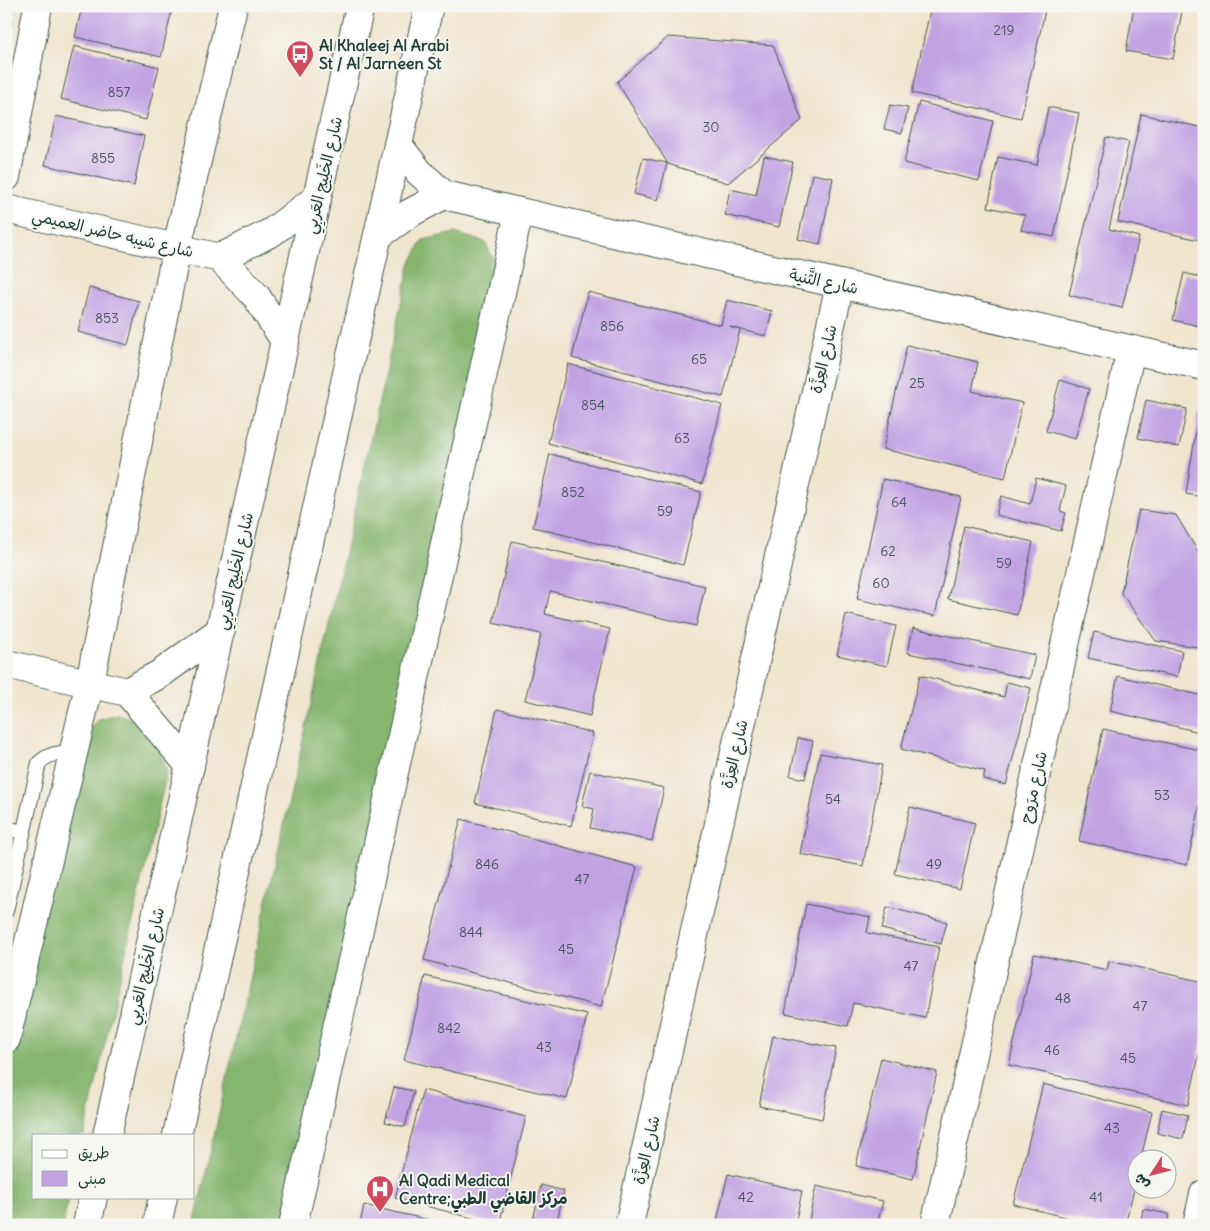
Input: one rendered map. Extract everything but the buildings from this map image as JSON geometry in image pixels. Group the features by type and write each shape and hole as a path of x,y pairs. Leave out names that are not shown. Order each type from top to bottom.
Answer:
{"main road":[{"path":"6,177 38,6"},
{"path":"6,1039 90,682 177,247 233,6"},
{"name":"شارع الخَلِيج العَربِي","path":"107,1134 360,6"},
{"path":"177,1134 429,6"},
{"name":"شارع الثَّنية","path":"398,145 418,172 444,195 1204,366"},
{"path":"379,234 410,213 444,195"},
{"path":"285,341 256,296 220,258 272,232 317,198"},
{"name":"شارع شيبه حاضر العميمي","path":"6,209 220,258"},
{"path":"293,1225 519,212"},
{"name":"شارع العِزَّة","path":"629,1225 840,284"},
{"name":"شارع مرَوح","path":"935,1225 1131,350"},
{"path":"127,692 160,674 221,630"},
{"path":"6,664 127,692 190,766"},
{"path":"1197,1225 1204,1194"},
{"path":"87,1225 93,1198"},
{"path":"157,1225 163,1198"}],"lane":[{"path":"6,911 39,763 46,756 55,753 73,752"},
{"path":"6,828 23,832"}],"green space":[{"path":"455,233 485,242 500,271 290,1225 194,1225 410,264 423,240"},
{"path":"117,714 142,722 158,746 167,772 84,1134 32,1134 32,1198 69,1198 63,1225 6,1225 6,1068 82,739 98,719"}],"place":[{"name":"Al Khaleej Al Arabi St / Al Jarneen St","path":"300,78"},
{"name":"Al Qadi Medical Centre;مركز القاضي الطبي","path":"380,1213"}]}
